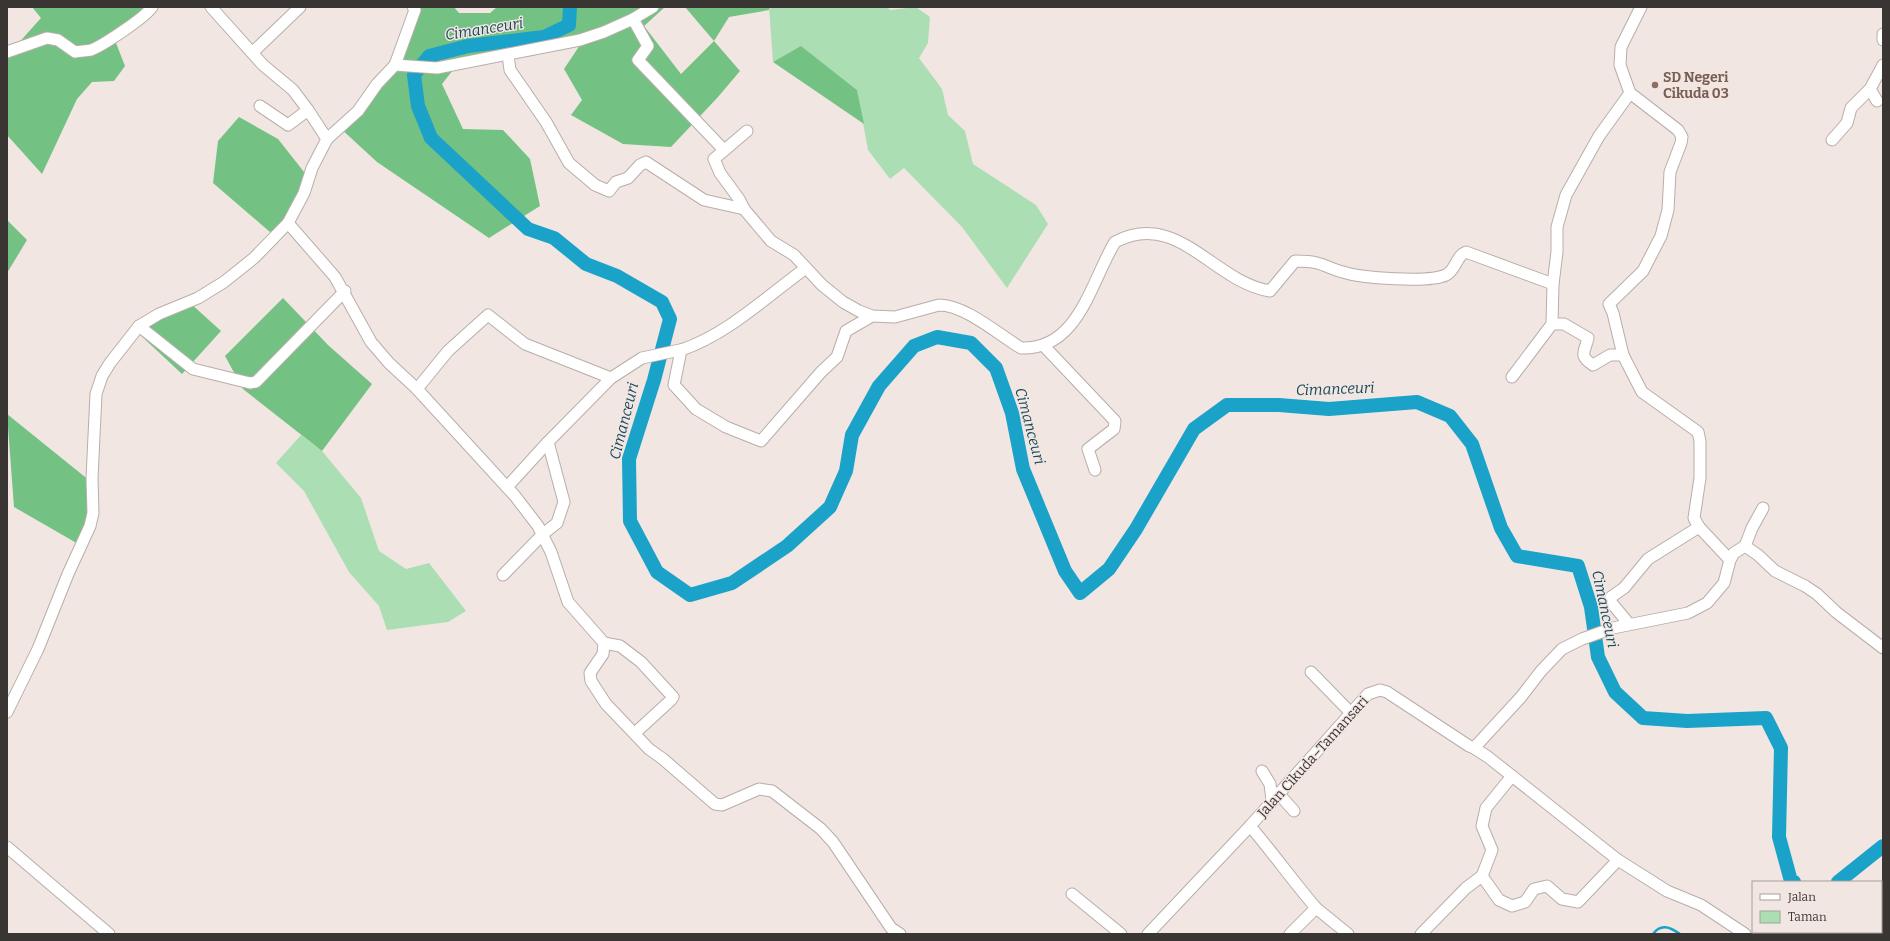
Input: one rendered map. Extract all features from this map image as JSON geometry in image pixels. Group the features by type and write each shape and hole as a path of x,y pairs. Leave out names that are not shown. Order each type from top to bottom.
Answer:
{"street":[{"path":"7,52 47,38 58,40 75,52 92,50 136,22 149,12 152,7"},
{"path":"211,7 253,52 263,65 293,90 328,139"},
{"path":"253,52 300,7"},
{"path":"7,712 38,649 68,574 90,526 94,513 92,478 96,394 102,376 110,363 139,326 159,314 198,298 224,282 254,258 288,223 304,193 312,168 328,139 358,111 377,84 395,65 412,21 415,10 413,7"},
{"path":"395,65 437,68 580,40 604,32 633,19 653,7"},
{"path":"1641,7 1620,53 1620,65 1630,93 1678,130 1682,137 1670,172 1668,210 1661,236 1643,271 1609,304 1613,313 1623,355 1642,392 1698,432 1700,441 1700,478 1694,518 1699,527 1730,560"},
{"path":"633,19 648,46 638,60 724,150"},
{"path":"1883,34 1883,40"},
{"path":"508,55 510,70 546,122 569,163 595,185 609,191 616,182 628,178 640,165 646,162 704,200 744,209"},
{"path":"1832,140 1846,123 1851,108 1870,89 1883,65"},
{"path":"1870,89 1877,101"},
{"path":"1512,377 1552,324 1553,284 1557,252 1557,227 1566,195 1599,136 1630,93"},
{"path":"260,106 288,125 308,110"},
{"path":"747,131 714,159 720,172 739,199 744,209 771,241 794,255 822,285 843,302 872,316 895,317 939,305 946,305 967,313 1020,348 1030,348 1043,345 1060,335 1078,316 1115,242 1123,238 1149,234 1158,233 1176,239 1232,277 1256,289 1270,291 1295,261 1315,262 1343,272 1359,275 1409,279 1438,277 1447,274 1454,267 1462,254 1466,252 1553,284"},
{"path":"288,223 335,277 345,291 371,342 389,363 417,389 515,496 543,534 551,552 568,602 604,643 620,646 641,662 673,696 672,700 635,733"},
{"path":"806,268 751,311 698,344 681,350 674,385 696,409 726,427 762,441 821,372 837,357 846,331 872,316"},
{"path":"139,326 193,369 250,383 256,382 345,291"},
{"path":"417,389 448,351 488,315 525,344 611,378"},
{"path":"1552,324 1564,324 1588,338 1583,352 1585,360 1593,365 1610,355 1623,355"},
{"path":"1043,345 1115,421 1114,429 1088,449 1096,470"},
{"path":"507,488 548,442 611,378 642,358 680,350"},
{"path":"503,575 543,534 556,523 564,502 548,442"},
{"path":"1474,748 1521,697 1562,649 1582,639 1613,628 1688,613 1707,603 1724,583 1730,560 1734,553 1745,546 1752,528 1763,508"},
{"path":"1629,624 1610,601 1611,597 1624,588 1648,559 1699,527"},
{"path":"1745,546 1758,555 1774,571 1805,586 1817,594 1836,612 1883,648"},
{"path":"604,643 603,654 590,673 591,681 606,704 649,749 663,758 715,804 722,805 760,789 772,792 778,796 821,829 833,842 891,928 900,934"},
{"path":"1311,672 1351,713"},
{"name":"Jalan Cikuda–Tamansari","path":"1151,933 1250,826 1368,694 1380,690 1388,692 1474,748 1512,776 1618,860 1666,891 1701,904 1745,934"},
{"path":"1262,771 1270,784 1275,797 1294,811"},
{"path":"1421,934 1466,888 1482,876 1492,850 1482,826 1486,808 1512,776"},
{"path":"1250,826 1276,856 1292,881 1316,908 1348,934"},
{"path":"7,846 109,934"},
{"path":"1482,876 1499,900 1512,906 1525,902 1534,889 1547,886 1562,899 1578,902 1618,860"},
{"path":"1072,894 1121,934"},
{"path":"1290,934 1316,908"}],"green space":[{"path":"32,7 148,7 116,43 125,66 114,81 92,82 77,99 42,174 7,135 7,56 41,18"},
{"path":"415,7 454,7 459,13 490,13 497,7 665,7 644,26 681,74 714,41 740,71 671,147 623,144 571,115 582,100 564,69 582,42 575,36 533,56 460,61 442,84 463,129 503,130 530,159 540,206 489,238 377,162 338,126 395,60"},
{"path":"685,7 769,7 769,10 729,17 714,41"},
{"path":"769,7 887,7 890,10 916,7 930,17 928,43 919,58 942,89 948,115 965,131 973,164 1036,205 1048,224 1007,288 962,227 904,168 890,179 868,150 857,90 802,47 773,62"},
{"path":"801,46 857,90 864,124 773,62"},
{"path":"239,117 278,139 308,177 290,219 270,232 213,183 218,141"},
{"path":"7,220 27,240 7,273"},
{"path":"283,298 328,345 372,384 322,451 243,389 225,356"},
{"path":"189,302 221,331 182,374 135,330"},
{"path":"7,414 90,481 91,511 80,545 14,507"},
{"path":"301,435 322,451 361,498 379,551 406,569 429,563 466,611 448,622 387,630 379,606 349,572 304,491 276,463"}],"waterway":[{"name":"Cimanceuri","path":"570,7 569,25 544,37 468,46 429,56 414,75 418,106 431,138 528,229 554,238 586,264 617,276 662,302 670,319 654,380 629,459 630,521 657,572 690,595 732,583 787,546 830,507 846,471 852,435 879,386 914,346 937,337 971,343 996,368 1012,413 1023,469 1065,571 1080,593 1109,569 1136,529 1194,429 1227,405 1279,405 1329,409 1417,402 1450,416 1472,444 1501,528 1517,556 1578,566 1591,607 1598,657 1615,692 1643,718 1687,721 1766,718 1781,748 1779,837 1791,881"},
{"name":"Cimanceuri","path":"1839,881 1883,846"},
{"path":"1653,934 1662,927 1669,928 1680,934"}],"place":[{"name":"SD Negeri Cikuda 03","path":"1655,85"}]}
